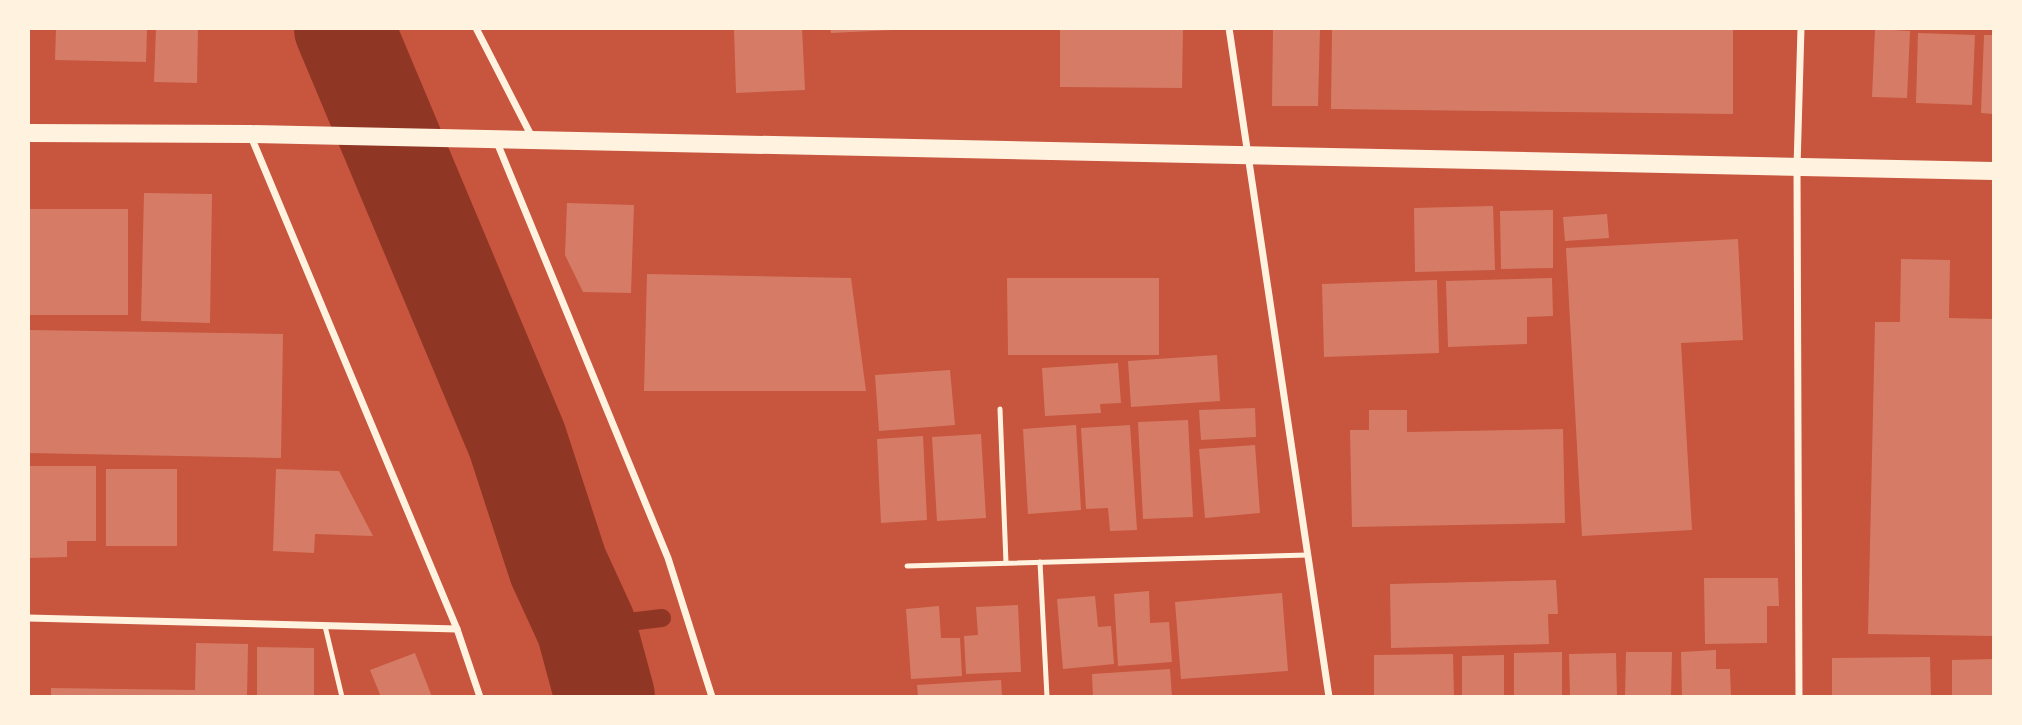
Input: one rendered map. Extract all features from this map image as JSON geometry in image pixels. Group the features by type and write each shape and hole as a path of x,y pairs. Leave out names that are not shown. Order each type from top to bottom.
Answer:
{"main road":[{"path":"28,133 250,134 1994,171"}],"street":[{"path":"476,28 534,140"},
{"path":"1229,28 1329,697"},
{"path":"1799,697 1797,167 1801,28"},
{"path":"250,134 457,629 480,697"},
{"path":"496,140 668,558 712,697"},
{"path":"28,618 457,629"}],"lane":[{"path":"1000,409 1006,563"},
{"path":"907,566 1308,555"},
{"path":"1040,562 1047,697"},
{"path":"325,626 342,697"}],"building":[{"path":"56,28 147,28 146,62 55,60"},
{"path":"156,28 198,28 197,83 154,82"},
{"path":"734,28 802,28 805,90 736,93"},
{"path":"830,28 893,28 893,30 831,33"},
{"path":"1060,28 1183,28 1182,88 1060,87"},
{"path":"1273,28 1320,28 1318,106 1272,106"},
{"path":"1332,28 1733,28 1733,114 1331,109"},
{"path":"1875,29 1910,31 1907,98 1872,97"},
{"path":"1918,33 1975,35 1972,105 1916,103"},
{"path":"1984,35 1994,35 1994,114 1981,113"},
{"path":"144,193 212,194 210,323 141,321"},
{"path":"567,203 634,205 631,293 583,292 565,255"},
{"path":"1493,206 1495,270 1415,272 1414,208"},
{"path":"28,209 128,209 128,315 28,315"},
{"path":"1553,210 1553,268 1501,269 1500,211"},
{"path":"1607,214 1609,238 1565,241 1563,217"},
{"path":"1738,239 1743,340 1681,343 1692,530 1582,536 1566,248"},
{"path":"1901,259 1950,260 1949,318 1994,319 1994,636 1868,634 1875,322 1900,322"},
{"path":"647,274 851,278 866,391 644,391"},
{"path":"1007,278 1159,278 1159,355 1008,355"},
{"path":"1552,278 1553,316 1527,317 1527,344 1448,347 1446,281"},
{"path":"1437,280 1439,353 1324,357 1322,284"},
{"path":"28,330 283,334 281,458 28,453"},
{"path":"1217,355 1220,401 1131,407 1128,361"},
{"path":"1118,363 1121,403 1100,404 1101,413 1045,416 1042,368"},
{"path":"950,370 955,425 879,431 875,375"},
{"path":"1255,408 1256,437 1201,440 1199,410"},
{"path":"1369,410 1407,410 1407,432 1563,429 1565,523 1352,527 1350,430 1369,430"},
{"path":"1188,420 1193,517 1143,519 1138,422"},
{"path":"1076,425 1081,510 1028,514 1023,429"},
{"path":"1130,425 1137,530 1110,531 1108,508 1086,509 1081,428"},
{"path":"981,434 986,518 937,521 932,437"},
{"path":"923,436 927,520 881,523 877,439"},
{"path":"1255,445 1260,513 1205,518 1199,449"},
{"path":"28,466 96,466 96,541 67,541 67,557 28,558"},
{"path":"106,469 177,469 177,546 106,546"},
{"path":"276,469 339,471 373,536 315,534 314,553 273,551"},
{"path":"1704,578 1778,578 1779,606 1767,606 1767,643 1705,644"},
{"path":"1556,580 1558,614 1548,614 1549,644 1391,648 1390,584"},
{"path":"1149,591 1150,623 1169,622 1172,662 1118,666 1114,594"},
{"path":"1282,593 1288,671 1181,679 1175,602"},
{"path":"1095,596 1098,627 1111,626 1114,664 1063,669 1057,599"},
{"path":"1018,605 1021,672 966,674 964,636 978,635 976,607"},
{"path":"939,606 941,638 960,638 962,676 911,679 906,609"},
{"path":"196,643 248,644 247,697 51,697 51,688 195,690"},
{"path":"257,647 314,648 314,697 257,697"},
{"path":"1716,650 1716,669 1730,669 1731,697 1682,697 1681,652"},
{"path":"1562,652 1562,697 1514,697 1514,653"},
{"path":"1626,652 1672,652 1671,697 1625,697"},
{"path":"415,653 432,697 381,697 370,670"},
{"path":"1616,653 1617,697 1570,697 1569,654"},
{"path":"1453,654 1454,697 1374,697 1374,655"},
{"path":"1504,655 1504,697 1462,697 1462,656"},
{"path":"1930,657 1931,697 1832,697 1832,658"},
{"path":"1994,659 1994,697 1952,697 1952,660"},
{"path":"1170,669 1172,697 1093,697 1092,674"},
{"path":"1001,680 1002,697 918,697 917,685"}],"waterway":[{"path":"344,28 517,440 558,566 586,627 605,697"},
{"path":"586,627 662,618"}]}
